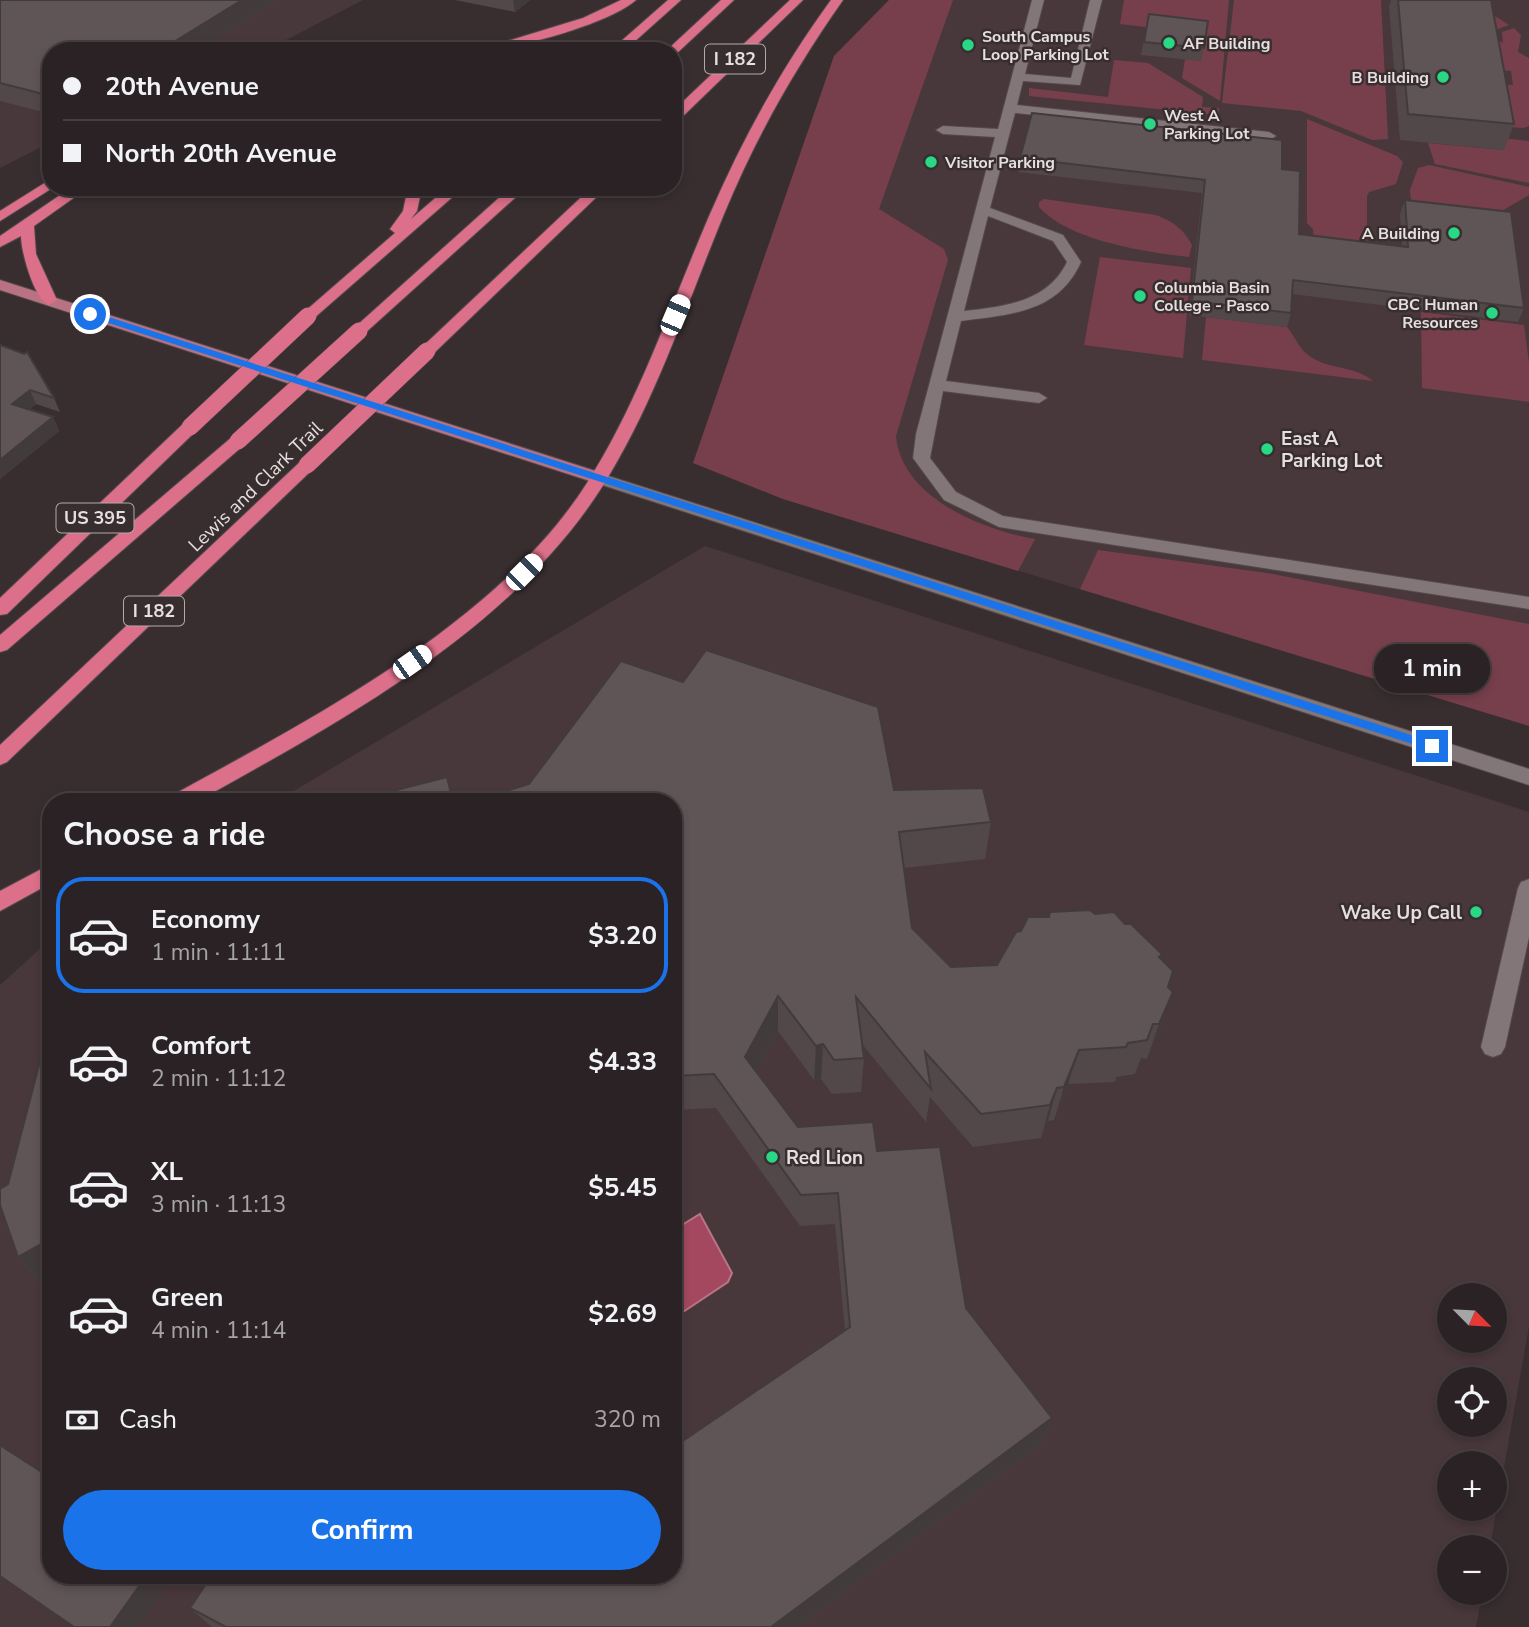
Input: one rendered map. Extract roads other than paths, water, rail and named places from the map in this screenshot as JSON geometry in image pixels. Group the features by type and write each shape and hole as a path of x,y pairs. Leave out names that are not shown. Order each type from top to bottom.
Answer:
{"highway":[{"path":"513,42 587,21 631,0"},
{"path":"626,42 675,0"},
{"name":"I 182","path":"682,42 728,0"},
{"name":"I 182","path":"682,109 797,0"},
{"path":"193,793 355,699 474,617 540,556 570,521 621,439 761,117 791,64 837,0"},
{"path":"0,217 42,189"},
{"path":"0,243 69,196"},
{"path":"308,316 401,225 410,211 413,196"},
{"name":"US 395","path":"0,609 308,316 447,196"},
{"path":"0,645 238,441 510,196"},
{"name":"Lewis and Clark Trail","path":"0,757 591,196"},
{"path":"0,209 27,199"},
{"path":"27,224 29,254 49,300"},
{"path":"0,902 42,877"}],"main road":[{"path":"1038,0 924,434 921,458 950,496 999,521 1529,603"},
{"path":"1016,77 1076,82 1096,0"},
{"path":"1008,108 1269,136"},
{"path":"943,130 1002,132"},
{"path":"955,317 1018,307 1057,291 1070,275 1074,262 1058,238 983,210"},
{"path":"0,285 1529,777"},
{"path":"937,385 1039,398"},
{"path":"1493,1047 1529,888"}],"place":[{"name":"AF Building","path":"1169,43"},
{"name":"South Campus Loop Parking Lot","path":"968,45"},
{"name":"B Building","path":"1443,77"},
{"name":"West A Parking Lot","path":"1150,124"},
{"name":"Visitor Parking","path":"931,162"},
{"name":"A Building","path":"1454,233"},
{"name":"Columbia Basin College - Pasco","path":"1140,296"},
{"name":"CBC Human Resources","path":"1492,313"},
{"name":"East A Parking Lot","path":"1267,449"},
{"name":"Wake Up Call","path":"1476,912"},
{"name":"Red Lion","path":"772,1157"}]}
